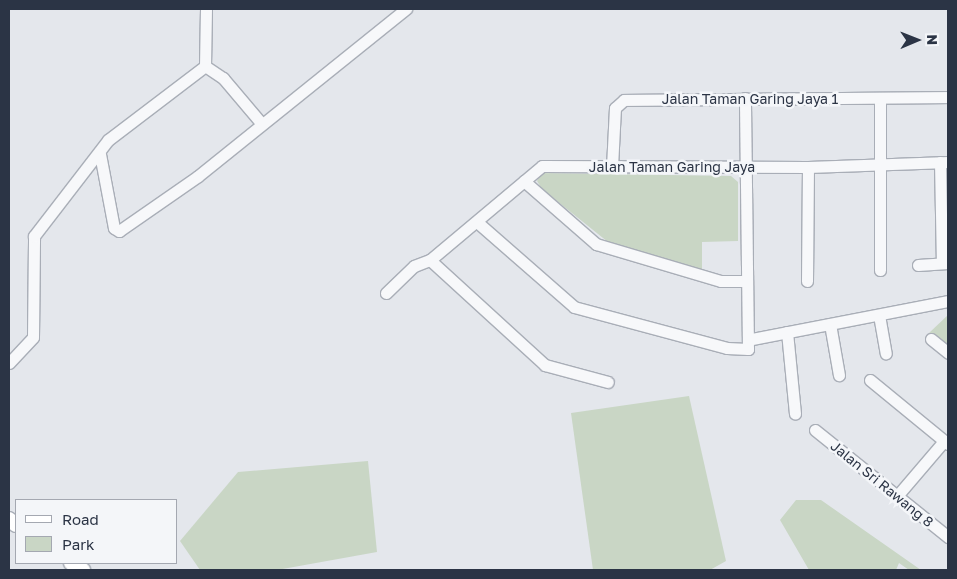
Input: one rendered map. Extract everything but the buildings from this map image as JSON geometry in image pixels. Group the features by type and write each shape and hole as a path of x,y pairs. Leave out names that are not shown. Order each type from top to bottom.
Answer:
{"street":[{"path":"205,66 206,9"},
{"path":"100,154 114,228 119,231 198,176 261,123 406,9"},
{"path":"205,66 223,78 261,123"},
{"path":"9,363 32,337 34,236 100,154 108,140 205,66"},
{"name":"Jalan Taman Garing Jaya 1","path":"612,167 617,101 948,97"},
{"path":"478,222 574,307 739,349 748,349 752,339 745,281 745,98"},
{"path":"880,98 878,164 880,270"},
{"path":"918,265 945,263 944,162"},
{"name":"Jalan Taman Garing Jaya","path":"386,293 414,266 430,260 478,222 542,166 808,167 944,162"},
{"path":"807,281 808,167"},
{"path":"524,181 596,244 721,281 745,281"},
{"path":"430,260 545,365 608,382"},
{"path":"752,339 947,301"},
{"path":"879,314 886,353"},
{"path":"830,324 838,375"},
{"path":"788,332 795,414"},
{"path":"931,339 948,353"},
{"path":"870,380 946,442 897,496"},
{"name":"Jalan Sri Rawang 8","path":"815,430 948,537"}],"green space":[{"path":"542,173 731,176 738,182 738,241 702,242 702,270 608,242 542,189 537,181"},
{"path":"948,315 948,347 929,333"},
{"path":"689,396 726,561 710,570 593,570 571,413"},
{"path":"368,461 377,552 277,570 200,570 180,541 238,472"},
{"path":"796,500 821,500 921,570 909,570 899,563 896,570 809,570 780,520"}]}
